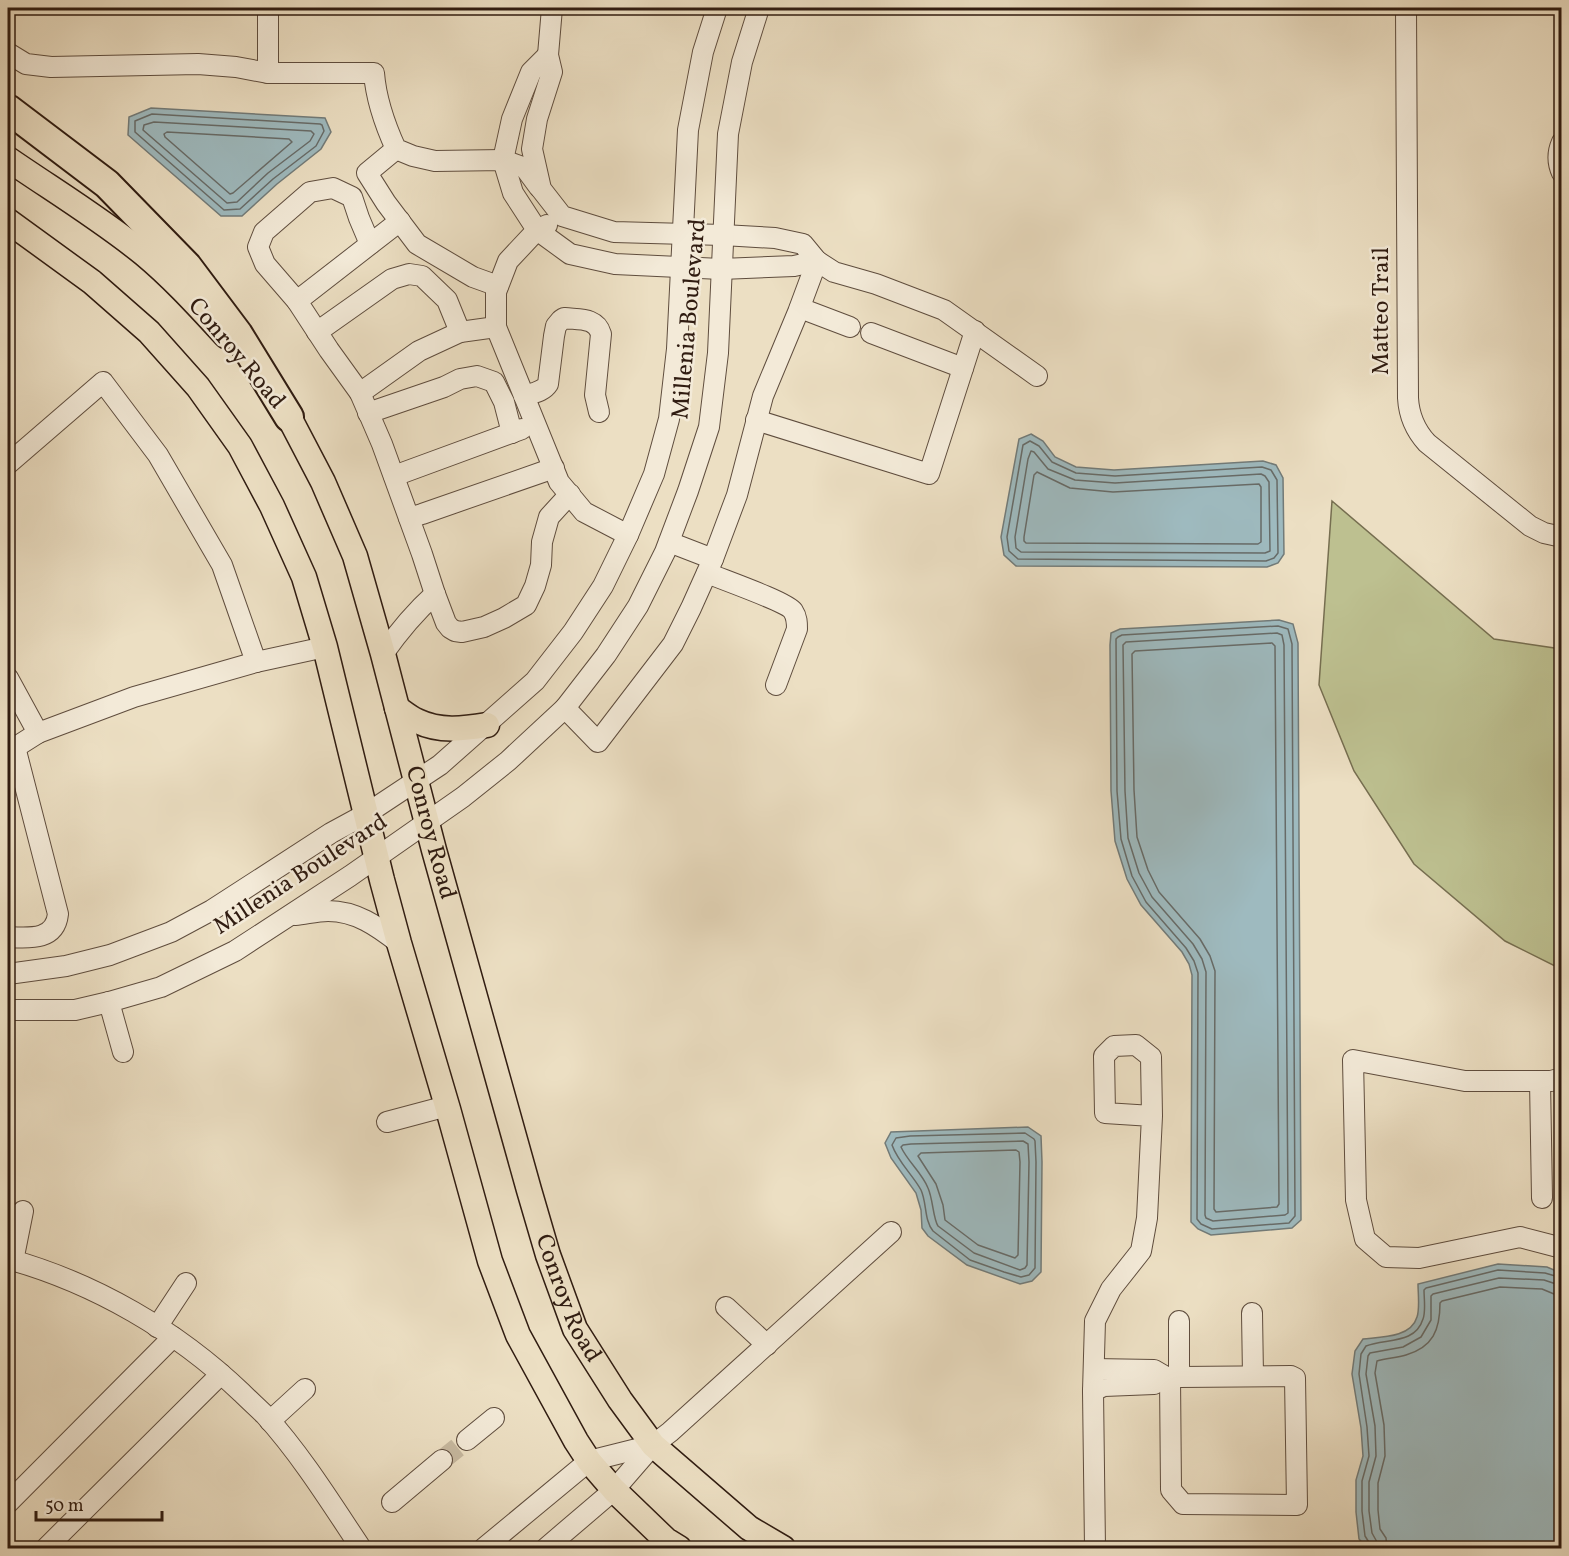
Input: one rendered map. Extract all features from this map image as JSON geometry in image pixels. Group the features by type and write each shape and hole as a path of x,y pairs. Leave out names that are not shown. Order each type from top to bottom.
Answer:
{"highway":[{"path":"8,109 107,184 188,266 238,334 289,417"}],"main road":[{"name":"Conroy Road","path":"8,159 144,254 193,301 244,356 289,417 323,482 355,556 426,822 548,1255 575,1329 620,1400 653,1445 749,1528 783,1548"},
{"path":"8,221 92,282 149,332 198,387 240,446 272,506 304,577 325,647 399,943 490,1262 518,1335 576,1442 589,1461 614,1490 666,1540 679,1548"},
{"path":"397,708 417,721 435,728 461,729 487,725"}],"street":[{"path":"268,8 268,73"},
{"path":"541,189 532,149 537,119 552,72 548,55 552,8"},
{"name":"Millenia Boulevard","path":"8,974 51,969 127,950 171,932 212,910 440,765 535,681 573,632 603,586 628,535 654,474 669,419 677,349 688,130 703,52 717,8"},
{"name":"Millenia Boulevard","path":"8,1010 75,1010 109,1002 161,987 235,951 377,857 508,761 565,708 606,656 638,606 669,542 708,427 718,353 728,134 742,62 759,8"},
{"name":"Matteo Trail","path":"1406,8 1408,398 1410,414 1421,437 1436,451 1530,526 1544,533 1562,537"},
{"path":"8,53 26,64 51,67 198,64 236,67 268,73 374,73 375,86 396,149 435,161 503,160 525,168 562,216 614,232 775,238 803,244 817,261 834,272 876,284 944,309 1037,376"},
{"path":"548,55 531,72 512,119 503,160 513,193 537,230 570,254 615,264 721,269 794,266 817,261"},
{"path":"1562,142 1558,153 1558,163 1562,173"},
{"path":"396,149 367,173 386,203 417,244 473,277 498,286"},
{"path":"370,244 352,197 333,188 310,192 264,232 258,247 265,264 297,301 316,332 360,393 394,476 435,594 450,628 462,632 484,627 526,605 541,565 542,542 549,517 570,494"},
{"path":"562,216 537,230 508,261 496,292 496,327 559,482 584,512 628,535"},
{"path":"297,301 400,221"},
{"path":"565,708 598,742 673,644 710,566 737,495 763,396 817,261"},
{"path":"316,332 392,279 409,274 422,276 447,300 460,332"},
{"path":"800,308 850,327"},
{"path":"524,396 542,390 548,384 556,326 561,320 564,318 590,321 599,327 601,334 595,395 599,412"},
{"path":"360,393 419,351 460,332 496,327"},
{"path":"756,420 929,474 975,331"},
{"path":"872,333 963,368"},
{"path":"369,413 444,387 460,379 477,376 494,382 504,402 512,433"},
{"path":"8,464 103,382 158,454 222,565 256,662"},
{"path":"394,476 535,424"},
{"path":"409,518 554,468"},
{"path":"669,542 789,607 794,612 797,621 796,629 776,685"},
{"path":"383,654 407,621 435,594"},
{"path":"9,936 46,935 57,921 58,914 11,750 38,733 134,698 256,662 325,647"},
{"path":"8,678 38,733"},
{"path":"289,916 328,911 356,915 399,943"},
{"path":"109,1002 123,1052"},
{"path":"1562,1078 1551,1081 1466,1081 1353,1060 1356,1200 1365,1239 1386,1257 1419,1258 1520,1237 1562,1248"},
{"path":"1540,1081 1542,1198"},
{"path":"387,1122 447,1106"},
{"path":"1095,1548 1093,1391 1095,1321 1111,1289 1141,1251 1148,1218 1152,1116"},
{"path":"22,1211 10,1260 90,1290 129,1309 203,1359 270,1421 303,1462 361,1548"},
{"path":"546,1548 614,1490 653,1445 891,1232"},
{"path":"8,1503 165,1332 186,1283"},
{"path":"726,1307 767,1345"},
{"path":"1252,1313 1253,1376"},
{"path":"1093,1391 1104,1386 1154,1384 1172,1377 1291,1376 1295,1378 1297,1505 1183,1504 1171,1490 1172,1377 1179,1321"},
{"path":"1094,1369 1154,1370 1172,1377"},
{"path":"46,1548 221,1374"},
{"path":"270,1421 305,1389"},
{"path":"467,1440 494,1418"},
{"path":"484,1548 589,1461 653,1445"},
{"path":"392,1502 442,1460"}],"green space":[{"path":"1332,501 1494,639 1561,649 1561,969 1505,941 1414,864 1354,771 1319,685"}],"water":[{"path":"151,108 325,118 331,132 321,149 242,216 221,216 128,135 129,117"},
{"path":"1031,434 1043,441 1055,457 1076,467 1114,470 1263,461 1276,465 1283,478 1284,554 1278,563 1267,567 1016,566 1004,555 1001,537 1019,439"},
{"path":"1279,620 1293,624 1298,643 1301,1220 1292,1228 1211,1235 1198,1229 1191,1222 1192,975 1182,952 1141,905 1127,879 1115,841 1111,791 1111,633 1120,629"},
{"path":"1028,1127 1041,1136 1041,1272 1032,1281 1020,1284 967,1265 928,1236 922,1228 921,1210 916,1193 891,1158 885,1143 891,1132"},
{"path":"1498,1264 1547,1267 1561,1273 1561,1548 1367,1548 1359,1539 1356,1512 1356,1480 1363,1456 1352,1374 1355,1351 1363,1339 1402,1333 1414,1324 1418,1310 1418,1284"}],"tunnel":[{"path":"442,1460 467,1440"}]}
